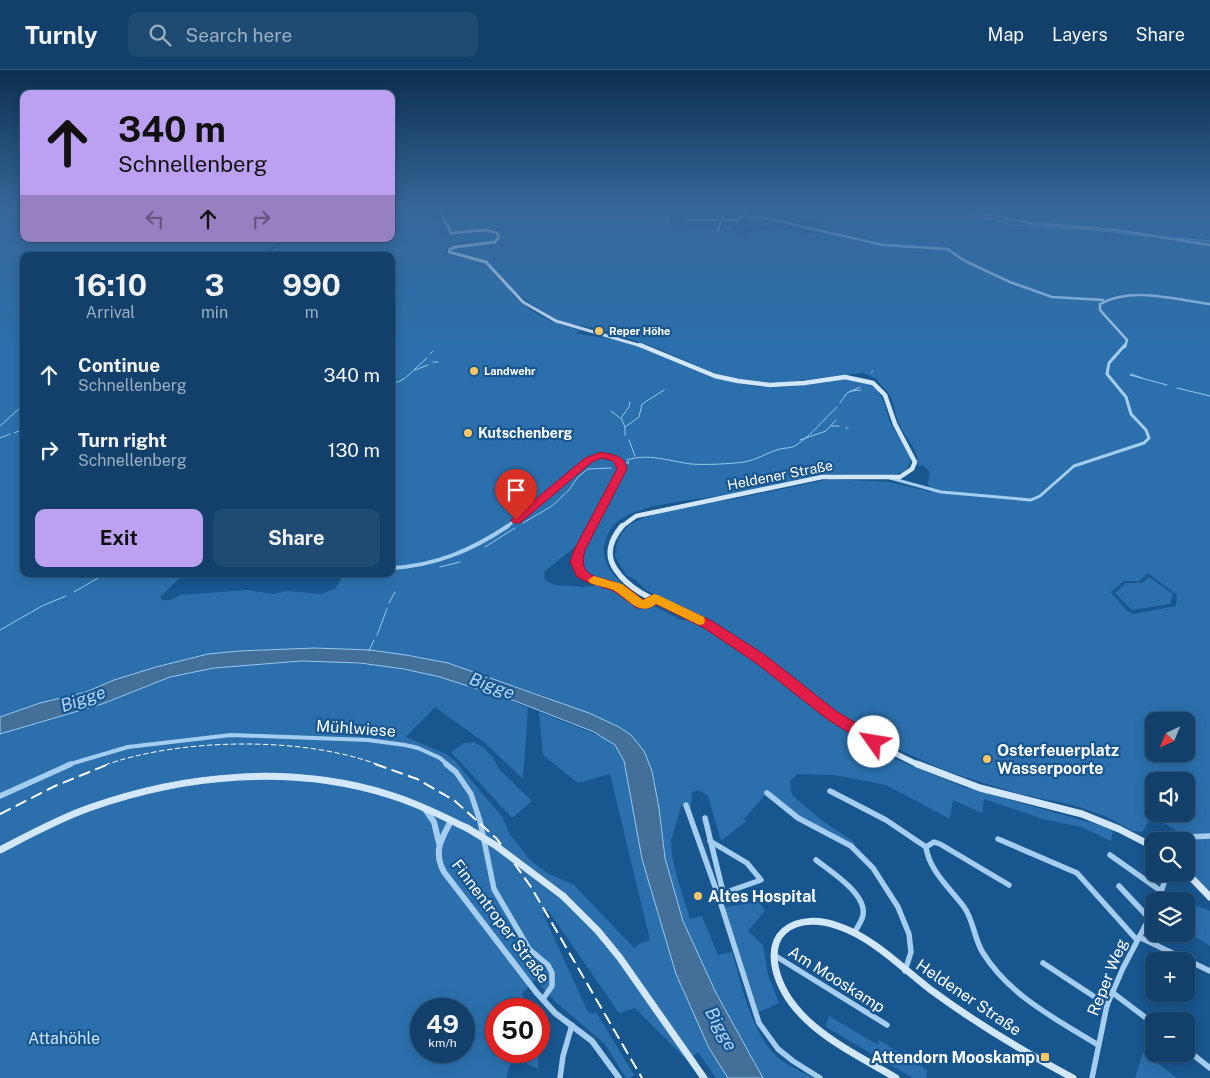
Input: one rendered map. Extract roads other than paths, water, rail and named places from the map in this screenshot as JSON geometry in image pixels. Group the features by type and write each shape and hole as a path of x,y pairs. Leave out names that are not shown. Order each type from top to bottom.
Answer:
{"main road":[{"name":"Heldener Straße","path":"462,256 486,262 523,302 556,321 629,341 716,376 770,385 792,385 845,377 859,378 872,384 884,395 895,424 912,452 914,462 912,469 906,474 890,478 822,477 636,516 623,524 615,533 610,547 611,559 616,570 625,580 654,598 726,635 832,715 892,752 990,791 1105,822 1145,843"},
{"path":"0,850 58,820 110,800 159,788 214,780 258,777 321,780 380,792 467,828 495,845 563,896 598,931 620,958 704,1078"},
{"path":"1195,881 1210,897"},
{"name":"Heldener Straße","path":"896,1078 817,1029 797,1010 779,985 774,968 774,955 779,937 784,930 809,921 826,923 854,933 987,1028 1073,1078"}],"street":[{"path":"958,256 1016,284 1056,298 1105,300 1122,295 1141,295 1210,304"},
{"path":"890,478 903,484 934,490 1031,500 1040,496 1074,466 1105,457 1147,441 1149,438 1146,430 1131,414 1126,397 1106,371 1109,361 1126,346 1127,340 1099,307 1090,300"},
{"path":"1099,307 1105,300"},
{"path":"395,568 417,568 430,565 485,540 523,516 588,460 605,455 619,461 622,469 579,550 576,566 581,574 586,577 618,587 641,604 649,603 654,598"},
{"name":"Mühlwiese","path":"0,796 64,766 104,752 231,735 368,740 406,744 418,748 440,758 456,772 471,794 480,821 494,889 529,949 548,966 552,973 552,986 544,998"},
{"path":"830,792 886,820 926,847"},
{"path":"767,793 800,820 847,843 866,859 884,882 906,926 911,944 911,956 905,971"},
{"path":"686,805 721,893"},
{"name":"Finnentroper Straße","path":"425,809 434,822 439,843 436,852 444,872 497,945 541,998"},
{"path":"705,818 721,893 755,1015 764,1032 784,1056 820,1078"},
{"path":"439,843 451,821"},
{"path":"1195,836 1210,836"},
{"path":"998,839 1077,873 1138,938 1210,971"},
{"path":"710,841 720,844 760,876 761,880 721,893"},
{"path":"926,847 934,842 940,844 1009,885"},
{"path":"926,847 926,854 930,864 950,887 969,915 981,951 990,964 1032,1004 1098,1045"},
{"path":"1110,855 1161,891 1164,882"},
{"path":"816,860 843,881 860,901 863,908 863,916 854,933"},
{"path":"1119,886 1145,914"},
{"name":"Reper Weg","path":"1092,1078 1107,1006 1145,925"},
{"name":"Am Mooskamp","path":"774,955 886,1026"},
{"path":"1043,963 1107,1006"},
{"path":"1112,993 1145,1017"},
{"name":"Finnentroper Straße","path":"550,1008 592,1041 602,1052 619,1078"},
{"path":"560,1078 563,1056 572,1025"},
{"path":"1195,1056 1210,1068"}],"water":[{"name":"Bigge","path":"315,648 370,650 448,663 589,713 619,727 631,735 644,751 652,771 665,858 683,921 716,993 763,1078 728,1078 709,1048 676,974 642,859 624,761 615,745 594,732 515,701 440,677 404,669 360,663 301,661 214,668 170,677 102,704 0,734 0,717 40,703 86,692 114,680 156,667 208,654"}],"waterway":[{"path":"430,354 433,351"},
{"path":"395,383 404,379 427,358"},
{"path":"433,362 438,362"},
{"path":"415,370 428,365"},
{"path":"1131,374 1142,378"},
{"path":"1130,375 1167,385"},
{"path":"851,391 860,387"},
{"path":"1177,388 1210,396"},
{"path":"625,427 639,417 642,404 664,390"},
{"path":"851,391 861,390"},
{"path":"840,403 847,393 851,391"},
{"path":"625,427 621,418 629,407 630,402"},
{"path":"805,438 837,407"},
{"path":"0,426 20,408"},
{"path":"611,411 620,418"},
{"path":"805,438 826,431 836,420"},
{"path":"832,426 839,426"},
{"path":"625,427 625,435"},
{"path":"14,433 20,431"},
{"path":"0,438 10,434"},
{"path":"623,463 629,463 627,460 643,457 691,464 738,463 758,458 776,450 795,446 805,438"},
{"path":"800,440 805,438"},
{"path":"629,440 635,456"},
{"path":"523,523 552,506 569,490 578,477 588,469 611,468"},
{"path":"485,547 515,528"},
{"path":"440,567 460,562"},
{"path":"74,592 100,577"},
{"path":"389,603 395,592"},
{"path":"0,630 42,606 66,596"},
{"path":"377,635 387,609"},
{"path":"369,651 374,640"}],"railway":[{"path":"105,765 135,756 169,750 205,745 242,744 279,745 315,749 379,765"},
{"path":"0,814 55,786 109,764"},
{"path":"375,764 417,779 455,801 497,839 531,887 642,1078"}],"place":[{"name":"Reper Höhe","path":"599,331"},
{"name":"Landwehr","path":"474,371"},
{"name":"Kutschenberg","path":"468,433"},
{"name":"Osterfeuerplatz Wasserpoorte","path":"987,759"},
{"name":"Altes Hospital","path":"698,896"},
{"name":"Attendorn Mooskamp","path":"1045,1057"}],"park label":[{"name":"Attahöhle","path":"64,1038"}]}
